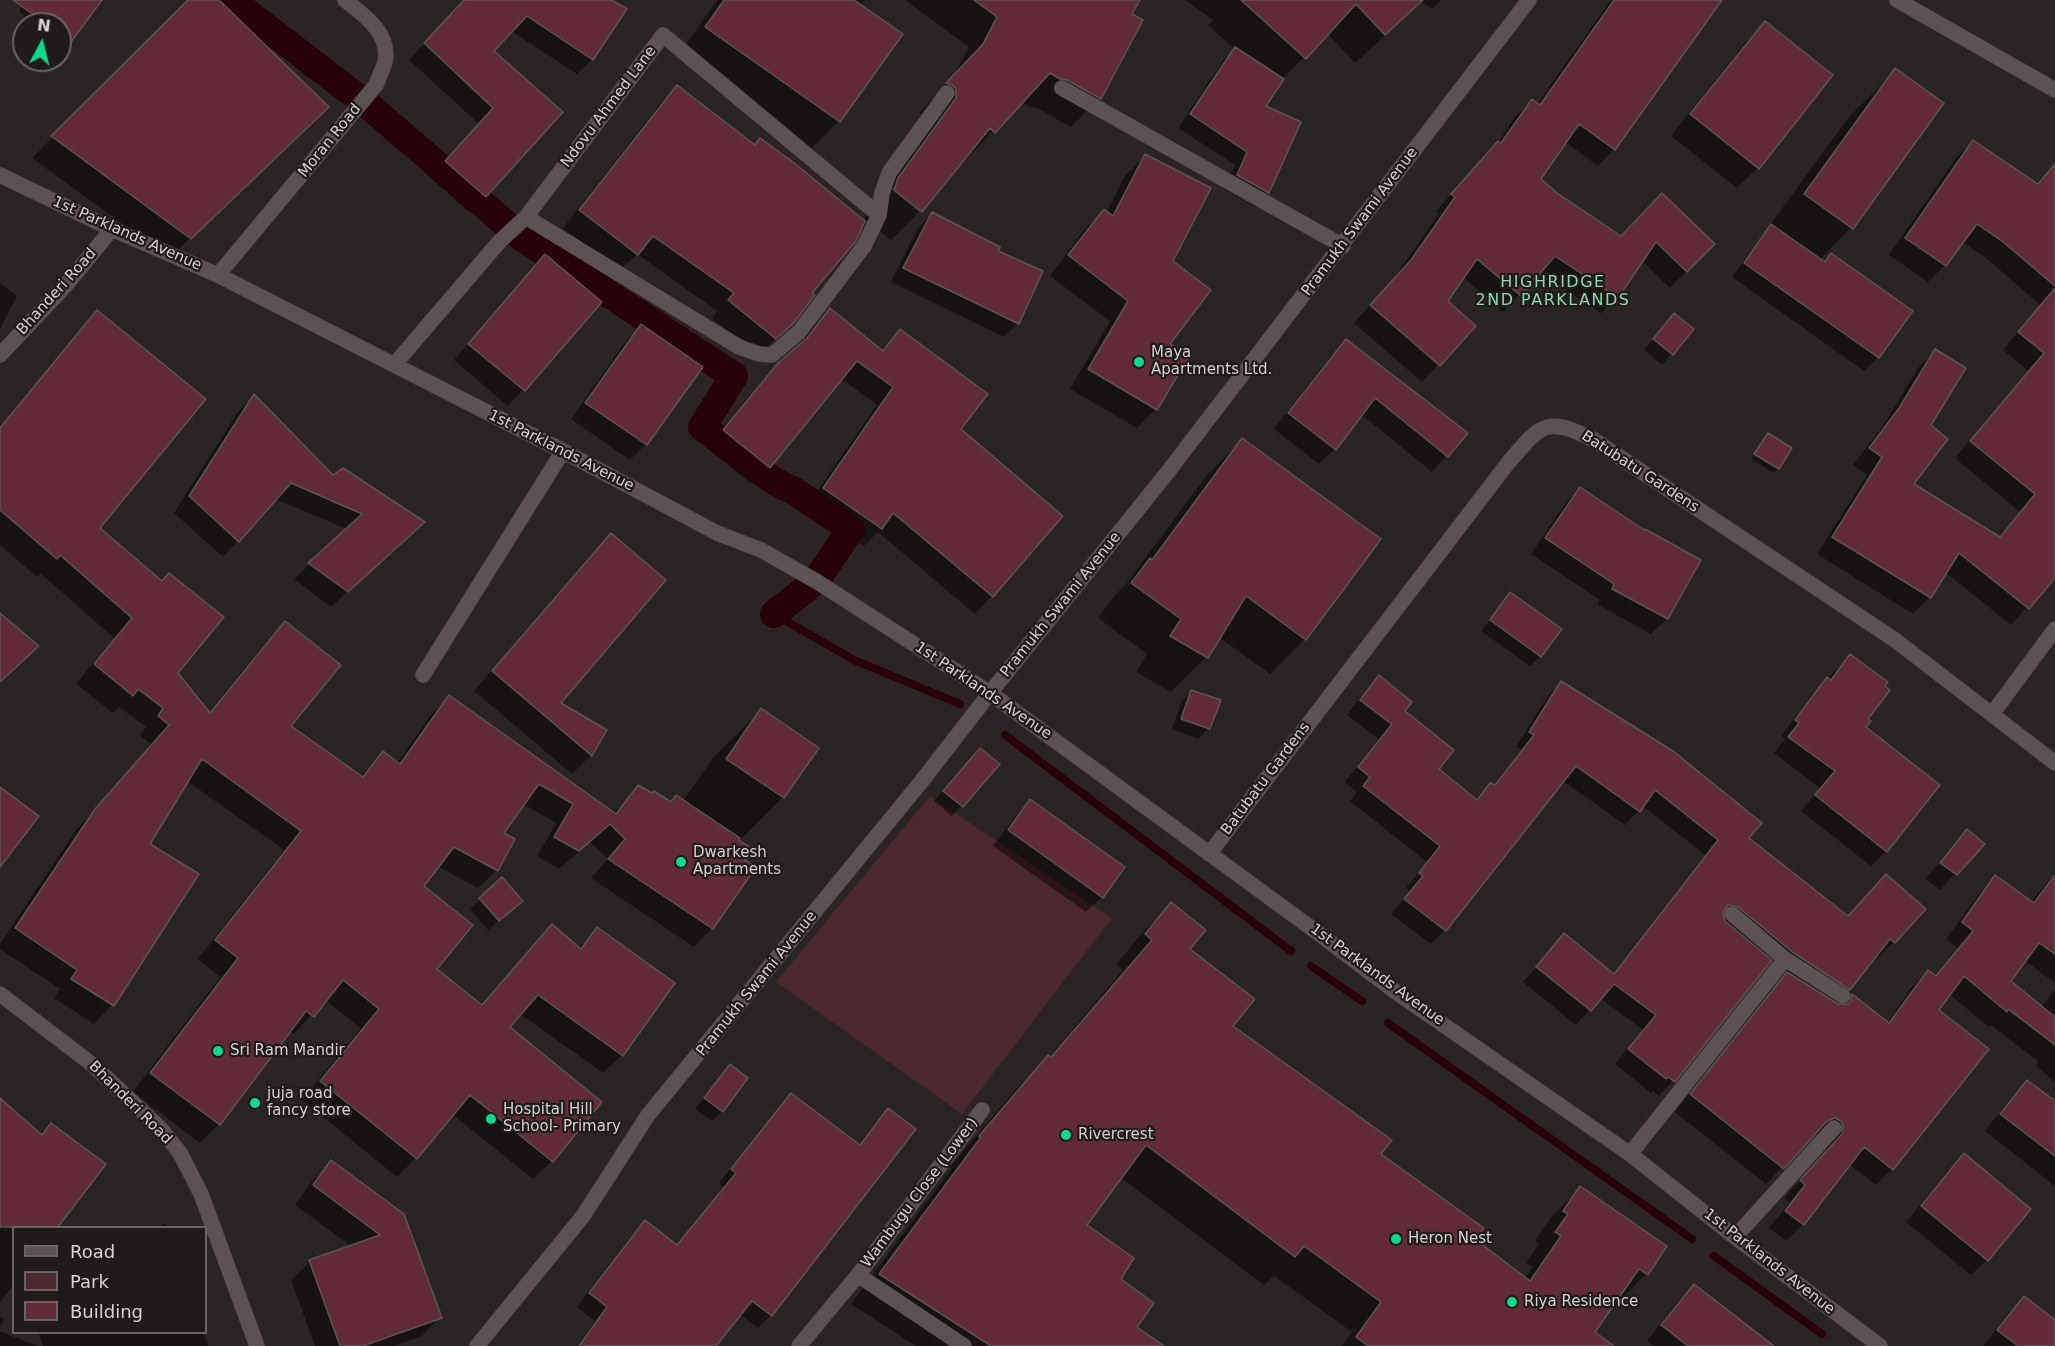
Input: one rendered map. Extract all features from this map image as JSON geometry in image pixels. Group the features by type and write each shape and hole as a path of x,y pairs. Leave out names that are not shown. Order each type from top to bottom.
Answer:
{"street":[{"name":"Moran Road","path":"218,275 376,85 385,62 385,45 372,22 345,0"},
{"name":"Pramukh Swami Avenue","path":"477,1346 583,1216 648,1115 921,782 1167,473 1343,246 1529,0"},
{"path":"1897,0 2055,90"},
{"name":"Ndovu Ahmed Lane","path":"394,365 499,242 526,217 663,34 879,215"},
{"path":"1062,88 1343,246"},
{"path":"526,217 740,347 772,356 799,332 864,246 879,215 882,193 889,172 947,93"},
{"name":"1st Parklands Avenue","path":"0,175 112,229 218,275 563,451 717,533 761,550 816,581 990,693 1393,990 1630,1154 1735,1237 1880,1346"},
{"name":"Bhanderi Road","path":"0,355 66,285 112,229"},
{"name":"Batubatu Gardens","path":"1209,854 1508,463 1532,435 1554,426 1570,428 1594,440 1895,640 2055,764"},
{"path":"423,675 563,451"},
{"path":"1992,714 2055,628"},
{"path":"1732,914 1785,959 1843,996"},
{"path":"1630,1154 1785,959"},
{"name":"Bhanderi Road","path":"0,994 93,1065 161,1129 180,1153 201,1194 257,1346"},
{"name":"Wambugu Close (Lower)","path":"799,1346 858,1275 982,1110"},
{"path":"1735,1237 1833,1128"},
{"path":"858,1275 964,1346"}],"green space":[{"path":"930,796 1112,918 962,1114 776,982"}],"building":[{"path":"13,0 102,0 72,41 72,12 30,12"},
{"path":"188,0 219,0 329,107 191,239 51,136"},
{"path":"464,0 612,0 627,9 593,60 527,16 494,51 563,112 486,197 445,161 493,108 424,43"},
{"path":"724,0 854,0 903,34 840,122 705,27"},
{"path":"974,0 1140,0 1132,14 1143,20 1101,99 1050,73 995,133 990,128 922,212 894,190 898,178 956,98 956,89 946,83 983,44 997,17"},
{"path":"1241,0 1423,0 1385,35 1356,4 1306,59"},
{"path":"1614,0 1722,0 1615,150 1579,124 1541,179 1557,193 1621,236 1662,193 1715,244 1687,272 1656,242 1618,298 1555,256 1521,296 1477,259 1448,301 1476,326 1440,366 1370,305 1411,260 1455,197 1451,194 1498,141 1501,143 1532,99 1540,105"},
{"path":"1765,21 1833,75 1759,169 1690,114"},
{"path":"1235,47 1284,79 1266,106 1301,122 1269,193 1237,175 1247,152 1190,114"},
{"path":"1895,68 1944,103 1853,229 1804,194"},
{"path":"677,85 755,145 760,138 865,221 856,241 812,293 815,295 792,325 776,339 728,300 734,293 653,236 638,255 579,210"},
{"path":"1973,140 2038,184 2055,164 2055,286 2002,241 1977,224 1946,266 1905,238"},
{"path":"1145,154 1211,188 1173,261 1211,290 1170,344 1190,355 1157,410 1088,369 1128,301 1068,255 1104,209 1113,216"},
{"path":"932,212 1000,247 998,251 1043,271 1019,324 903,268"},
{"path":"1771,224 1825,262 1831,253 1913,311 1879,358 1744,263"},
{"path":"545,254 602,302 525,391 468,344"},
{"path":"2055,288 2055,578 2029,609 1959,553 1931,598 1832,537 1882,457 1869,448 1899,408 1935,349 1966,368 1931,425 1948,439 1914,484 2000,537 2035,494 1970,441 2044,353 2018,332"},
{"path":"830,308 883,351 900,329 988,394 961,429 1063,516 993,597 893,513 882,529 823,488 893,387 857,361 770,468 723,430 778,363 807,338"},
{"path":"97,310 206,399 100,528 162,581 169,573 224,617 178,673 210,713 285,621 341,665 291,726 363,777 383,751 400,764 449,695 616,814 638,785 652,793 654,791 671,802 676,795 740,838 739,840 752,849 745,860 756,867 713,929 608,859 625,839 610,824 579,851 554,837 573,804 539,784 504,833 515,839 498,871 454,847 424,886 473,925 437,969 482,1005 552,924 581,949 597,927 675,983 623,1056 538,995 510,1027 602,1102 553,1162 470,1095 417,1159 320,1081 379,1009 343,980 314,1017 306,1011 220,1125 150,1073 238,958 215,940 301,831 202,759 150,844 199,874 114,1006 71,979 77,970 15,928 95,809 169,725 158,716 163,708 138,689 133,696 94,664 132,618 60,555 57,559 0,510 0,428"},
{"path":"1674,313 1694,329 1673,355 1653,339"},
{"path":"641,324 703,367 647,445 585,403"},
{"path":"1346,339 1468,433 1448,457 1375,398 1336,450 1288,413"},
{"path":"254,394 333,475 343,468 425,522 348,592 308,563 362,514 291,483 239,542 189,496"},
{"path":"1768,433 1792,448 1779,469 1754,454"},
{"path":"1242,438 1381,539 1306,640 1246,596 1208,658 1170,636 1181,619 1131,583 1150,558 1152,560"},
{"path":"1580,487 1644,530 1701,560 1668,619 1612,589 1614,584 1545,538"},
{"path":"611,533 666,580 561,703 607,730 592,756 492,671"},
{"path":"1510,592 1562,629 1541,657 1490,620"},
{"path":"0,613 39,646 0,682"},
{"path":"1850,654 1888,682 1885,686 1890,690 1868,719 1871,721 1866,727 1940,785 1887,852 1815,795 1835,771 1788,737 1799,723 1795,720 1808,702 1827,677 1831,680"},
{"path":"1379,675 1412,702 1405,711 1454,750 1439,769 1477,800 1490,783 1495,785 1534,735 1529,732 1561,681 1673,751 1762,823 1749,838 1848,916 1886,874 1926,909 1895,943 1890,939 1850,990 1791,951 1738,907 1728,905 1723,912 1725,921 1772,960 1675,1082 1668,1077 1666,1079 1628,1049 1656,1015 1614,984 1591,1011 1536,967 1564,933 1614,974 1718,840 1655,790 1640,812 1576,766 1446,931 1404,899 1423,876 1419,873 1440,846 1363,786 1370,777 1358,767 1392,724 1360,700"},
{"path":"1191,690 1221,700 1210,729 1181,719"},
{"path":"761,708 819,748 784,798 726,759"},
{"path":"980,748 1000,764 963,807 943,791"},
{"path":"0,787 39,816 0,867"},
{"path":"1030,799 1125,867 1103,898 1008,830"},
{"path":"1967,829 1985,844 1957,875 1940,863"},
{"path":"1995,875 2034,903 2055,875 2055,954 2039,943 2011,981 2055,1017 2055,1045 2008,1009 2007,1012 1964,976 1939,1010 1989,1049 1893,1170 1864,1147 1804,1225 1785,1211 1805,1185 1800,1180 1842,1134 1841,1121 1835,1118 1827,1121 1784,1169 1690,1094 1787,972 1838,1004 1848,1004 1852,994 1889,1023 1928,970 1936,976 1973,931 1962,922"},
{"path":"502,877 523,901 499,921 479,898"},
{"path":"1171,902 1206,930 1190,949 1255,999 1233,1026 1392,1140 1381,1154 1484,1228 1475,1239 1530,1281 1561,1236 1555,1232 1568,1214 1563,1211 1580,1186 1667,1246 1648,1275 1639,1269 1595,1332 1614,1346 1368,1346 1356,1337 1381,1302 1304,1246 1295,1257 1146,1145 1087,1225 1134,1258 1121,1279 1154,1303 1137,1327 1164,1346 991,1346 879,1274 981,1137 979,1136 1048,1055 1051,1057 1152,940 1145,934"},
{"path":"730,1064 748,1078 723,1112 704,1098"},
{"path":"2027,1080 2055,1101 2055,1156 2000,1114"},
{"path":"791,1093 860,1145 888,1108 916,1129 772,1316 752,1301 716,1346 579,1346 607,1307 589,1293 645,1220 677,1245 736,1173 731,1169"},
{"path":"0,1098 42,1135 51,1123 106,1164 59,1226 0,1227"},
{"path":"1964,1153 2031,1209 1988,1261 1921,1206"},
{"path":"331,1160 404,1214 442,1318 363,1346 340,1346 309,1260 380,1235 313,1185"},
{"path":"1694,1284 1774,1346 1688,1346 1661,1325"},
{"path":"2024,1296 2055,1320 2055,1346 2018,1346 1997,1330"}],"waterway":[{"path":"231,0 370,107 520,236 734,376 702,427 774,481 794,491 851,529 816,581 774,614"},
{"path":"774,614 854,660 960,704"},
{"path":"1005,735 1291,951"},
{"path":"1311,966 1362,1001"},
{"path":"1388,1023 1692,1239"},
{"path":"1714,1256 1822,1334"}],"place":[{"name":"Maya Apartments Ltd.","path":"1139,362"},
{"name":"Dwarkesh Apartments","path":"681,862"},
{"name":"Sri Ram Mandir","path":"218,1051"},
{"name":"juja road fancy store","path":"255,1103"},
{"name":"Hospital Hill School- Primary","path":"491,1119"},
{"name":"Rivercrest","path":"1066,1135"},
{"name":"Heron Nest","path":"1396,1239"},
{"name":"Riya Residence","path":"1512,1302"}],"district":[{"name":"HIGHRIDGE 2ND PARKLANDS","path":"1553,292"}]}
